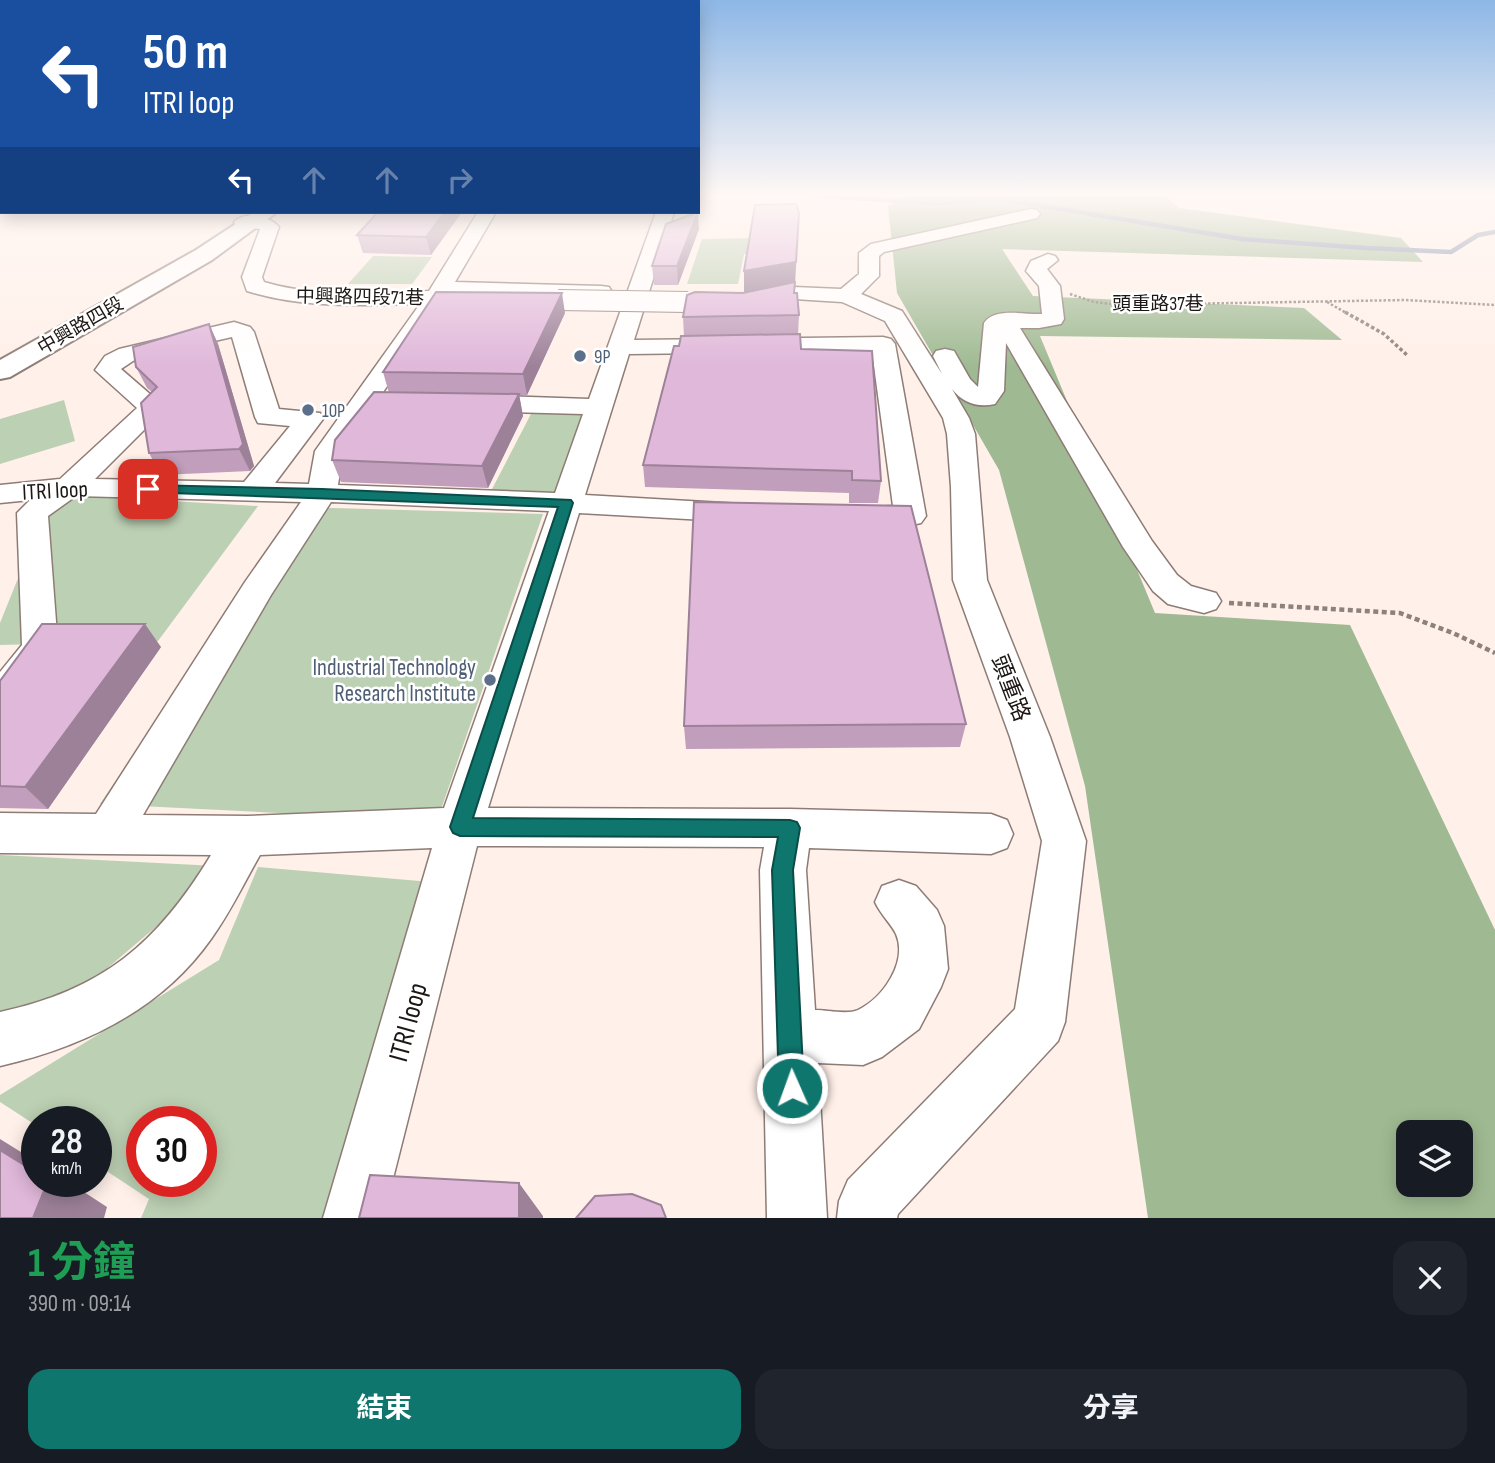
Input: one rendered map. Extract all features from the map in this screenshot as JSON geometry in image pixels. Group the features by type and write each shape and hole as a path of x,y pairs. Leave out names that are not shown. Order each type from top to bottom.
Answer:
{"main road":[{"name":"中興路四段","path":"3,365 195,253"}],"street":[{"name":"中興路四段71巷","path":"261,253 252,277 255,286 267,292 311,297 438,292 558,300 688,302"},
{"path":"108,834 257,590 322,493 330,451 462,253"},
{"path":"652,253 566,503 770,513"},
{"path":"869,253 869,276 863,301 902,308 929,329 965,391 975,398 986,398 991,391 995,323 1004,320 1053,319 1052,292 1046,277 1036,271 1038,265 1048,260"},
{"path":"438,292 639,293"},
{"name":"頭重路","path":"688,302 743,303 794,293 863,301 897,319 956,418 961,434 966,487 970,580 1030,737 1064,841 1039,1022 869,1201 867,1218"},
{"path":"1004,320 1139,547 1165,583 1180,596 1204,601"},
{"path":"1,696 40,648 32,513 69,487 153,408 107,370 114,361 128,354 234,329 242,332 268,417 310,419 253,491"},
{"path":"621,346 883,344 910,516 840,514"},
{"path":"363,403 390,403"},
{"path":"445,403 600,407"},
{"name":"ITRI loop","path":"0,494 69,487 322,493 566,503 460,827 354,1218"},
{"path":"0,833 247,836 460,827 790,828 991,834"},
{"path":"790,828 783,870 797,1218"},
{"path":"0,1039 26,1034 79,1015 120,992 148,971 193,926 247,836"},
{"path":"790,1036 863,1038 901,1012 923,969 920,926 899,902"}],"path":[{"name":"頭重路37巷","path":"1052,292 1122,305 1405,300 1495,307"},
{"path":"1326,302 1384,334 1407,355"},
{"path":"1204,601 1400,613 1453,633 1495,653"}],"green space":[{"path":"697,253 795,253 744,254 738,284 687,284"},
{"path":"893,253 1005,253 1033,296 1304,308 1342,340 1040,336 1155,613 1350,625 1495,930 1495,1218 1148,1218 1085,786 999,470 897,293"},
{"path":"1126,253 1415,253 1423,262"},
{"path":"373,256 432,257 412,284 348,284"},
{"path":"64,400 75,441 0,464 0,419"},
{"path":"533,410 589,413 561,495 490,493"},
{"path":"52,494 258,506 158,641 0,645 0,623"},
{"path":"298,507 543,514 437,821 100,804"},
{"path":"0,855 217,866 157,926 58,1010 0,1016"},
{"path":"258,867 431,882 338,1218 141,1218 149,1199 146,1197 217,1197 217,1106 126,1106 126,1184 112,1175 112,1106 21,1106 21,1116 0,1102 0,1095 219,960"}],"building":[{"path":"656,253 682,253 677,266 652,266"},
{"path":"747,253 797,253 796,262 744,271"},
{"path":"795,282 794,293 797,293 799,315 683,317 687,295 695,292 743,293"},
{"path":"436,292 562,293 523,374 383,372"},
{"path":"209,324 243,444 239,449 149,453 141,403 157,387 136,367 133,347"},
{"path":"800,334 801,349 872,351 881,481 852,480 852,471 643,465 674,346 679,346 681,336"},
{"path":"374,392 519,394 482,466 332,460 335,440"},
{"path":"694,502 911,506 966,724 684,726"},
{"path":"42,624 145,624 25,787 0,786 0,681"},
{"path":"0,1150 21,1163 21,1197 42,1197 33,1218 0,1218"},
{"path":"370,1175 519,1183 519,1218 359,1218"},
{"path":"632,1194 661,1205 666,1218 576,1218 595,1196"}],"place":[{"name":"9P","path":"580,356"},
{"name":"10P","path":"308,410"},
{"name":"Industrial Technology Research Institute","path":"490,680"}],"route":[{"path":"148,489 566,503 460,827 790,828 783,870 792,1088"}]}
